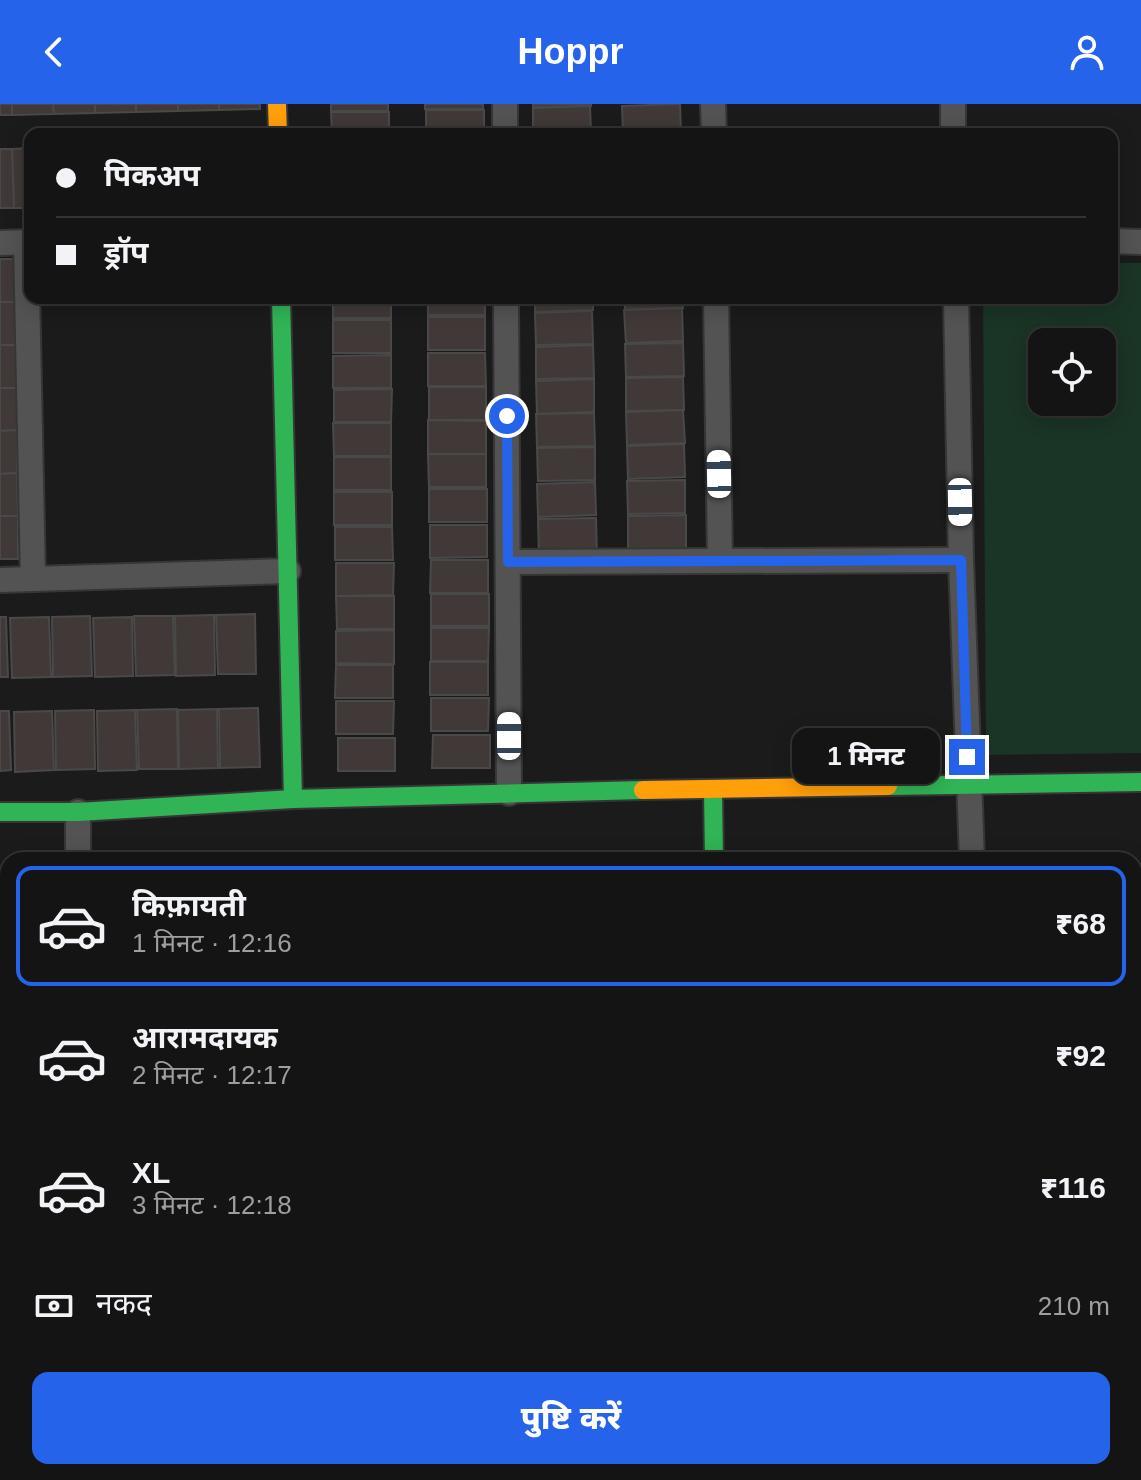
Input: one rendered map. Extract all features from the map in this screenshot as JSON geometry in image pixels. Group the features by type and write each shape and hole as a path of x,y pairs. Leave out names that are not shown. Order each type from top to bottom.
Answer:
{"street":[{"path":"277,104 278,128"},
{"path":"505,104 505,128"},
{"path":"713,104 714,128"},
{"path":"953,104 953,128"},
{"path":"1118,241 1141,242"},
{"path":"0,243 24,242"},
{"path":"29,304 33,579"},
{"path":"281,304 293,799"},
{"path":"506,304 509,793"},
{"path":"716,304 720,561"},
{"path":"956,304 972,852"},
{"path":"508,562 961,560"},
{"path":"0,580 288,571"},
{"path":"0,812 78,812 293,799 509,793 1141,782"},
{"path":"713,790 714,852"},
{"path":"78,812 78,852"},
{"path":"932,1480 954,1480"}],"green space":[{"path":"1118,263 1141,263 1141,753 986,755 983,304 1118,304"}],"building":[{"path":"0,104 12,104 12,115 0,115"},
{"path":"12,104 53,104 54,114 12,115"},
{"path":"53,104 95,104 95,113 54,114"},
{"path":"95,104 136,104 136,112 95,113"},
{"path":"136,104 178,104 178,111 136,112"},
{"path":"178,104 219,104 219,110 178,111"},
{"path":"219,104 260,104 260,109 219,110"},
{"path":"331,104 388,104 388,111 331,111"},
{"path":"425,104 483,104 483,109 425,109"},
{"path":"533,104 591,104 591,106 533,107"},
{"path":"680,104 681,128 623,128 622,106"},
{"path":"590,106 591,128 533,128 533,108"},
{"path":"426,110 484,110 484,128 426,128"},
{"path":"331,112 389,112 389,128 332,128"},
{"path":"24,148 24,208 14,208 12,149"},
{"path":"0,149 12,149 14,208 0,208"},
{"path":"0,259 16,259 16,302 0,302"},
{"path":"0,302 16,302 17,345 0,345"},
{"path":"333,304 391,304 391,318 333,318"},
{"path":"428,304 485,304 485,315 428,315"},
{"path":"535,304 593,304 593,310 535,312"},
{"path":"625,304 683,304 683,308 625,310"},
{"path":"682,308 683,341 626,343 624,310"},
{"path":"592,311 593,344 536,345 535,313"},
{"path":"428,317 485,317 485,350 428,350"},
{"path":"333,320 391,320 391,353 333,353"},
{"path":"683,343 684,376 626,377 625,344"},
{"path":"0,345 17,345 17,388 0,388"},
{"path":"593,345 594,378 536,379 536,347"},
{"path":"428,353 485,353 486,386 428,386"},
{"path":"391,355 391,388 333,388 333,356"},
{"path":"683,377 684,410 626,411 626,378"},
{"path":"594,379 594,412 537,414 536,381"},
{"path":"429,387 486,387 486,420 429,420"},
{"path":"0,388 17,388 17,430 0,431"},
{"path":"392,389 391,422 334,422 334,390"},
{"path":"683,410 685,443 627,445 626,412"},
{"path":"594,413 595,446 537,447 536,414"},
{"path":"428,420 486,421 486,454 428,454"},
{"path":"333,423 391,423 391,456 334,456"},
{"path":"17,430 17,473 0,474 0,431"},
{"path":"684,444 685,477 628,479 627,446"},
{"path":"595,447 595,480 538,481 537,448"},
{"path":"428,454 486,454 486,487 429,487"},
{"path":"334,457 391,457 391,490 334,490"},
{"path":"17,473 18,516 0,516 0,474"},
{"path":"685,480 685,513 628,514 627,481"},
{"path":"595,482 596,515 538,517 537,484"},
{"path":"429,489 487,489 487,522 429,522"},
{"path":"334,492 392,492 392,525 334,525"},
{"path":"686,515 686,554 628,555 628,516"},
{"path":"0,516 18,516 18,559 0,559"},
{"path":"596,518 597,556 539,557 538,519"},
{"path":"430,525 487,525 487,557 430,558"},
{"path":"335,527 392,527 393,560 335,560"},
{"path":"431,560 488,560 488,593 430,593"},
{"path":"336,563 394,563 393,595 336,596"},
{"path":"431,594 489,594 489,626 431,626"},
{"path":"336,596 394,596 394,629 337,629"},
{"path":"255,614 256,674 218,674 216,615"},
{"path":"214,615 215,675 176,676 175,616"},
{"path":"90,616 92,676 53,677 52,617"},
{"path":"134,616 173,616 175,675 136,676"},
{"path":"0,617 6,617 8,677 0,677"},
{"path":"49,617 51,677 12,678 10,618"},
{"path":"132,617 133,676 95,677 93,618"},
{"path":"431,628 489,628 488,661 431,661"},
{"path":"394,630 394,664 336,663 336,631"},
{"path":"430,662 488,662 488,695 430,695"},
{"path":"336,665 393,665 393,698 335,698"},
{"path":"431,698 489,698 488,731 431,731"},
{"path":"336,701 394,701 393,734 336,734"},
{"path":"258,708 260,767 220,768 219,709"},
{"path":"177,709 178,769 139,769 137,710"},
{"path":"217,709 218,768 179,769 178,710"},
{"path":"94,710 95,769 56,770 55,711"},
{"path":"135,710 137,770 98,771 97,711"},
{"path":"0,711 9,711 11,770 0,771"},
{"path":"52,711 54,770 15,772 14,712"},
{"path":"433,735 490,735 490,768 432,768"},
{"path":"338,738 395,738 395,771 338,771"}],"traffic: fast":[{"path":"281,304 293,799"},
{"path":"888,786 1141,782"},
{"path":"0,812 78,812 293,799 643,790"},
{"path":"713,790 714,852"}],"traffic: slow":[{"path":"277,104 278,128"},
{"path":"643,790 888,786"}],"route":[{"path":"507,416 508,562 961,560 967,757"}]}
